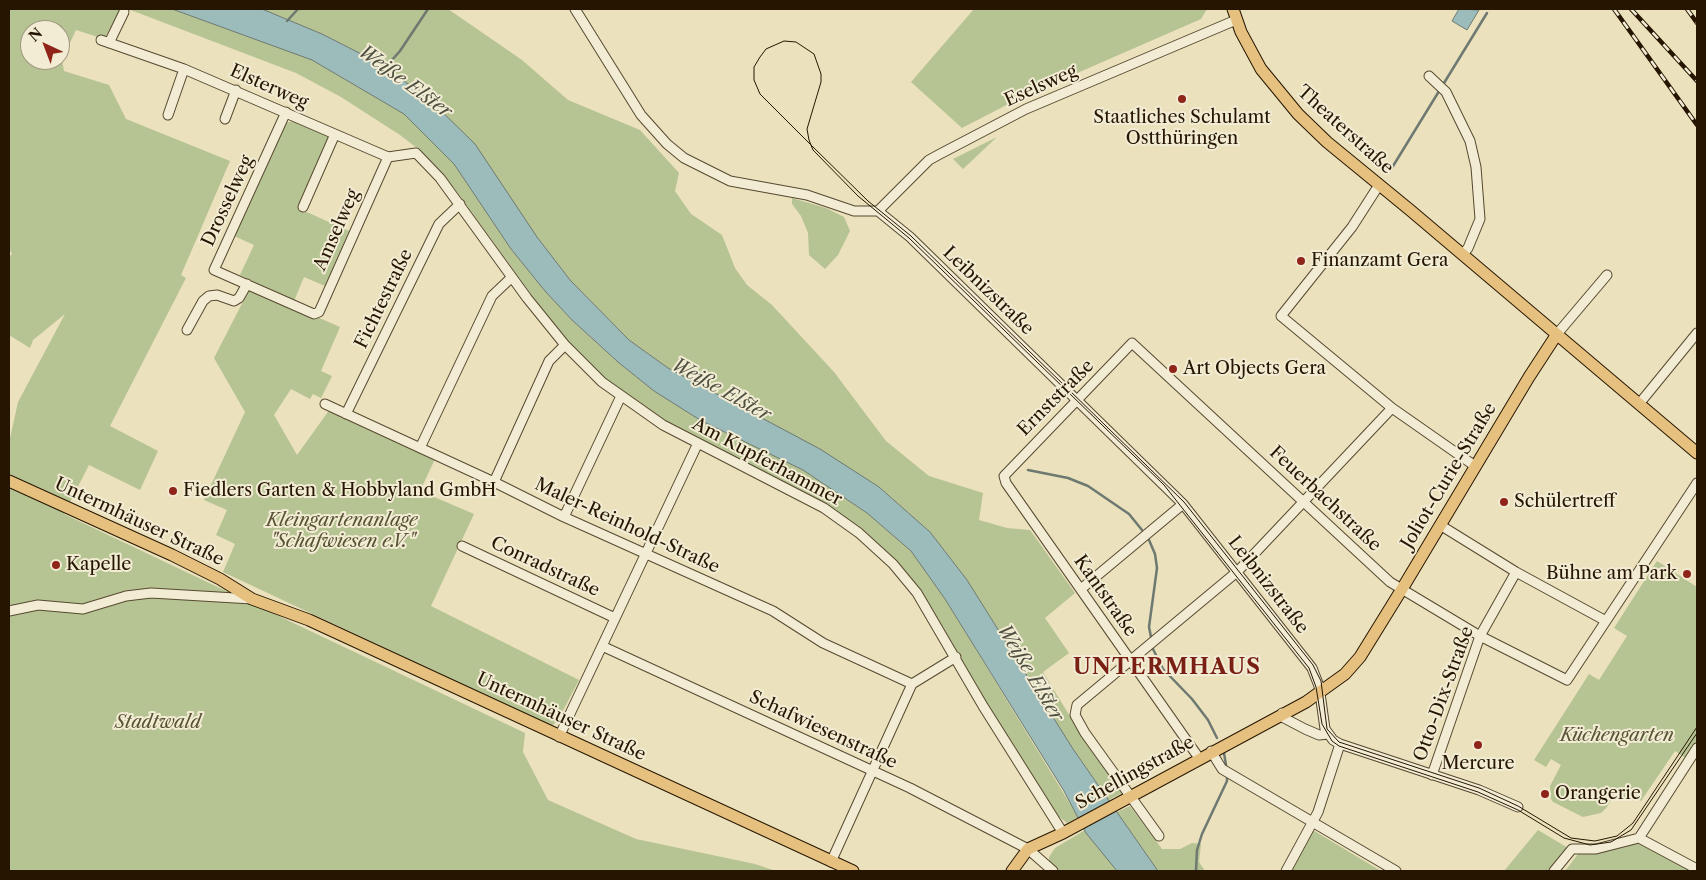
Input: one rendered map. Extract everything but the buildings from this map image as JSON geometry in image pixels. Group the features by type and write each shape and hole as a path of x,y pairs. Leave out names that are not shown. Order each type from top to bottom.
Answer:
{"main road":[{"name":"Theaterstraße","path":"1232,9 1248,47 1275,88 1327,142 1463,254 1697,453"},
{"name":"Joliot-Curie-Straße","path":"1320,694 1352,667 1402,589 1475,466 1557,334"},
{"name":"Untermhäuser Straße","path":"9,481 196,567 252,599 318,624 559,737 853,871"},
{"name":"Schellingstraße","path":"1012,871 1028,849 1067,831 1320,694"}],"street":[{"path":"576,9 641,115 667,144 684,158 730,181 807,195 854,211 878,211"},
{"name":"Elsterweg","path":"124,12 105,41 236,90 388,157"},
{"name":"Eselsweg","path":"878,211 929,160 940,154 1026,109 1236,20"},
{"path":"168,115 184,69"},
{"path":"1429,76 1446,92 1471,146 1478,182 1480,219 1468,248 1463,254"},
{"path":"224,119 236,90"},
{"name":"Drosselweg","path":"286,112 214,270 314,314"},
{"path":"303,208 335,134"},
{"name":"Am Kupferhammer","path":"388,157 416,153 440,178 565,345 602,382 662,426 824,508 859,533 893,564 918,593 956,657 982,706 1067,831"},
{"name":"Amselweg","path":"314,314 319,312 388,157"},
{"path":"1379,186 1352,227 1282,316 1392,408 1475,466"},
{"name":"Fichtestraße","path":"346,414 439,224 460,204"},
{"name":"Leibnizstraße","path":"878,211 910,237 1183,504 1312,668 1320,694 1324,724 1328,734"},
{"name":"Joliot-Curie-Straße","path":"1557,334 1607,275"},
{"path":"420,448 492,296 512,276"},
{"path":"187,330 203,301 217,295 234,301 239,298 247,284"},
{"path":"1639,404 1697,332"},
{"name":"Ernststraße","path":"1004,476 1132,344"},
{"name":"Feuerbachstraße","path":"1132,344 1390,582 1480,636 1567,680 1606,621"},
{"path":"494,482 549,361 565,345"},
{"path":"564,517 621,396"},
{"name":"Maler-Reinhold-Straße","path":"325,404 494,482 564,517 773,610 823,643 912,684"},
{"path":"1159,836 1128,797 1086,733 1075,715 1077,705 1237,572 1392,408"},
{"name":"Conradstraße","path":"559,737 698,443"},
{"name":"Kantstraße","path":"1004,476 1006,483 1199,758"},
{"path":"1440,525 1516,572 1606,621 1697,483"},
{"path":"1081,589 1183,504"},
{"name":"Conradstraße","path":"462,546 615,618"},
{"name":"Otto-Dix-Straße","path":"1432,775 1480,636 1516,572"},
{"name":"Untermhäuser Straße","path":"9,611 38,605 83,609 126,596 151,593 252,599"},
{"name":"Schafwiesenstraße","path":"602,646 872,772 1028,849 1053,871"},
{"path":"831,862 912,684 956,657"},
{"path":"1282,713 1284,718 1319,735 1328,734 1340,744 1479,790 1518,807"},
{"path":"1286,871 1312,823 1340,744"},
{"path":"1639,838 1697,748"},
{"path":"1212,752 1222,769 1396,871"},
{"path":"1554,871 1572,849 1596,849 1639,838 1697,869"}],"green space":[{"name":"Stadtwald","path":"9,9 121,9 104,39 76,30 70,43 70,20 20,20 20,70 64,70 109,85 126,119 230,161 181,275 186,278 110,426 158,451 140,490 89,465 64,514 525,733 523,752 548,800 636,839 755,864 776,871 9,871 9,443 18,402 65,314 33,340 30,348 9,335 9,257 12,254 9,248"},
{"path":"128,9 172,9 312,60 404,114 454,164 511,249 545,291 572,320 618,362 654,391 700,420 803,470 867,513 911,551 945,599 1078,817 1067,823 1057,815 1044,797 986,705 919,589 854,526 653,415 600,376 560,334 455,189 417,148 341,97 296,73"},
{"path":"262,9 448,9 522,60 568,100 640,130 679,173 675,191 691,214 722,235 735,268 747,285 772,305 834,372 886,441 929,476 983,493 979,520 1007,528 1030,530 1075,593 1045,618 1069,653 1043,672 1085,741 1122,793 1109,800 1073,749 967,580 930,532 879,487 668,368 629,340 570,280 537,237 377,62 322,34"},
{"path":"974,9 1207,9 1201,19 1020,98 962,128 911,82"},
{"path":"296,120 331,136 300,209 349,231 325,286 304,277 294,301 240,275 254,245 234,236 286,123"},
{"path":"997,137 963,169 953,159"},
{"path":"792,198 826,208 844,217 850,231 838,255 825,269 809,255 808,233 801,216 792,204"},
{"name":"Kleingartenanlage \"Schafwiesen e.V.\"","path":"250,288 340,327 321,371 332,376 321,398 313,394 310,399 291,389 274,415 297,455 330,409 435,459 420,491 474,514 431,606 579,680 557,722 551,726 223,572 235,544 216,535 227,510 204,500 245,412 214,358"},
{"name":"Küchengarten","path":"1657,561 1697,587 1697,742 1687,759 1675,751 1641,801 1628,794 1625,799 1615,793 1601,813 1583,817 1553,802 1551,799 1550,786 1561,765 1551,759 1546,767 1534,760 1589,674 1599,680 1627,636 1614,628"},
{"path":"1130,806 1162,849 1180,849 1192,843 1201,844 1199,862 1205,871 1158,871 1117,812"},
{"path":"1311,829 1381,871 1288,871"},
{"path":"1085,830 1117,871 1059,871 1049,861 1049,857 1055,848"},
{"path":"1538,830 1568,848 1550,871 1504,871"},
{"path":"1643,842 1692,871 1565,871 1578,854"}],"water":[{"name":"Weiße Elster","path":"172,9 262,9 322,34 377,62 428,98 475,144 537,237 570,280 629,340 668,368 820,449 879,487 930,532 967,580 1073,749 1158,871 1117,871 1086,833 1064,791 945,599 911,551 867,513 803,470 700,420 654,391 618,362 572,320 545,291 511,249 454,164 404,114 312,60"},
{"path":"1459,9 1479,10 1467,30 1452,21"}],"waterway":[{"path":"287,21 298,9"},
{"name":"Weiße Elster","path":"383,70 400,51 428,9"},
{"path":"1390,171 1487,13"},
{"path":"1028,470 1068,478 1088,486 1129,514 1142,530"},
{"path":"1149,540 1155,554 1157,568 1149,627 1151,637"},
{"path":"1153,649 1163,669 1192,699 1208,720 1217,738"},
{"path":"1224,753 1226,765"},
{"path":"1196,871 1197,850 1202,834 1227,781 1227,774"}],"tram line":[{"path":"1697,727 1633,823 1617,836 1595,841 1571,838 1518,806 1479,788 1339,742 1327,729 1321,681 1313,665 1184,502 911,236 868,201 811,145 760,94 754,80 754,67 760,57 766,49 784,41 796,42 814,54 821,74 821,82 807,129 809,140 813,150 858,196 909,238 1164,485 1309,668 1316,687 1322,724 1332,741 1339,746 1478,792 1518,810 1564,838 1590,845 1611,842 1631,830 1697,733"}],"railway":[{"path":"1614,9 1697,125"},
{"path":"1631,9 1697,81"},
{"path":"1687,9 1697,23"}],"place":[{"name":"Staatliches Schulamt Ostthüringen","path":"1182,99"},
{"name":"Finanzamt Gera","path":"1301,261"},
{"name":"Art Objects Gera","path":"1173,369"},
{"name":"Fiedlers Garten & Hobbyland GmbH","path":"173,491"},
{"name":"Schülertreff","path":"1504,502"},
{"name":"Kapelle","path":"56,565"},
{"name":"Bühne am Park","path":"1687,574"},
{"name":"Mercure","path":"1478,745"},
{"name":"Orangerie","path":"1545,794"}],"district":[{"name":"UNTERMHAUS","path":"1167,668"}]}
